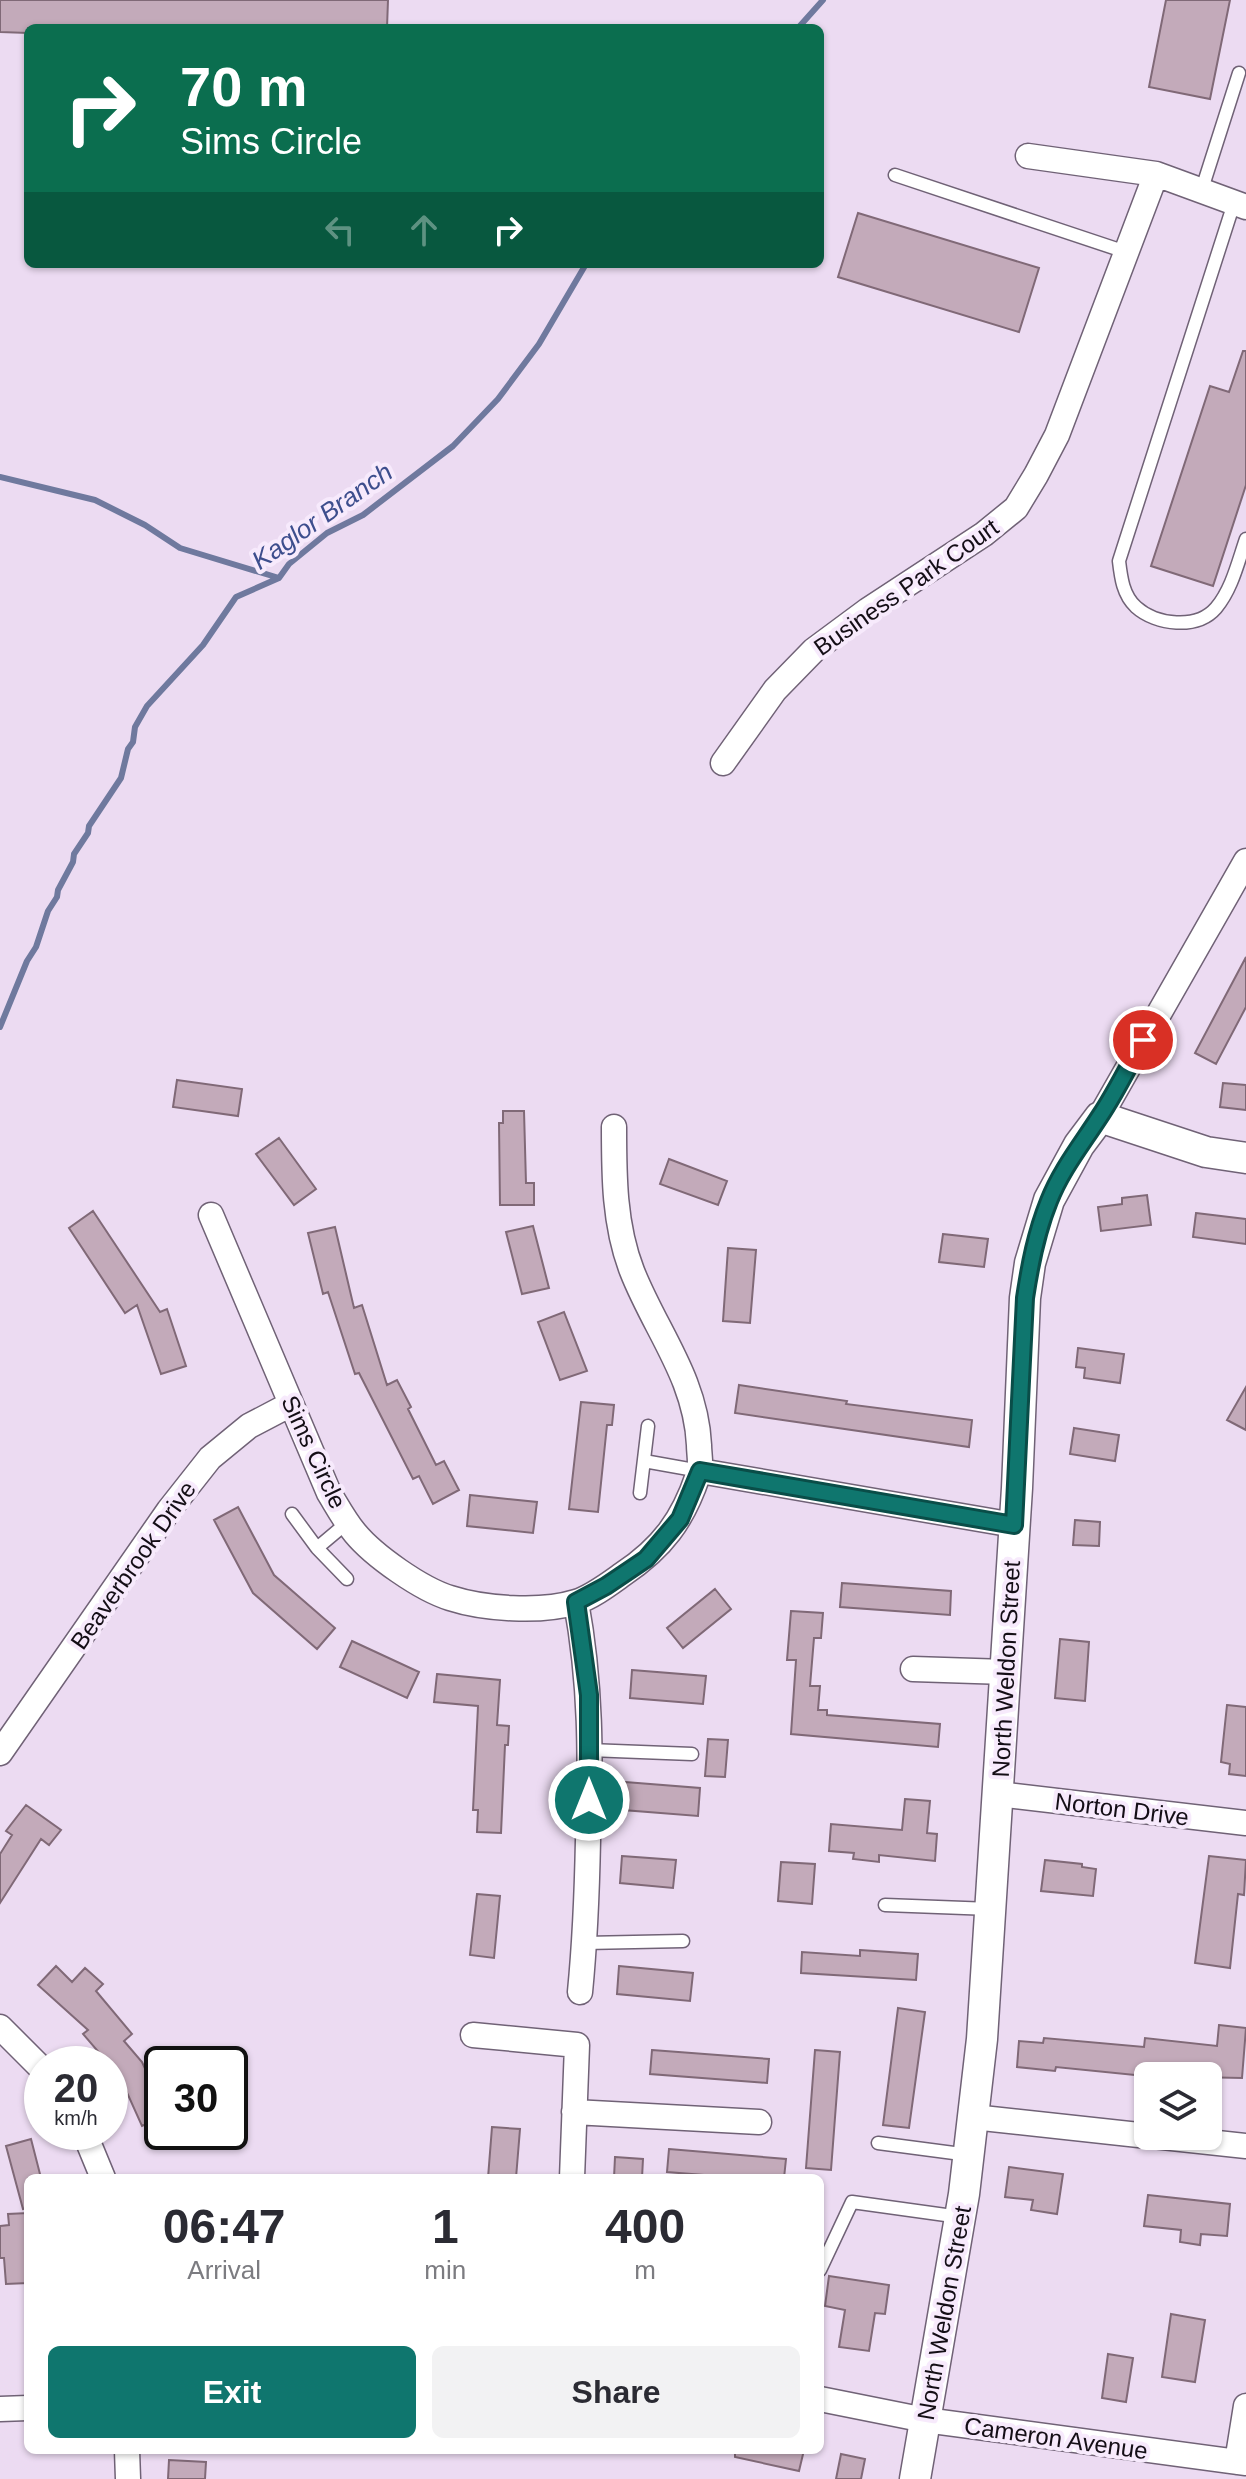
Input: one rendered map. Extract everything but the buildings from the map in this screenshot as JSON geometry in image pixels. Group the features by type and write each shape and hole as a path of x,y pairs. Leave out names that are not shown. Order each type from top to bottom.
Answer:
{"street":[{"path":"1028,156 1156,174 1240,205"},
{"name":"Business Park Court","path":"723,763 775,690 814,650 868,610 984,534 1016,508 1057,435 1156,174"},
{"name":"North Weldon Street","path":"915,2479 960,2217 982,2039 1006,1672 1025,1298 1030,1263 1049,1200 1246,861"},
{"path":"1100,1117 1206,1152 1246,1158"},
{"name":"Sims Circle","path":"211,1215 329,1493 355,1533 385,1561 448,1598 494,1608 533,1609 576,1602 646,1559 680,1519 700,1471 699,1436 689,1387 631,1270 621,1231 614,1187 614,1127"},
{"name":"Beaverbrook Drive","path":"0,1753 169,1510 210,1458 249,1426 291,1404"},
{"path":"700,1471 1014,1525"},
{"path":"576,1602 589,1695 585,1943 580,1992"},
{"path":"913,1669 1006,1672"},
{"name":"Norton Drive","path":"998,1794 1246,1823"},
{"path":"0,2027 24,2051"},
{"path":"473,2035 577,2045 572,2174"},
{"path":"574,2112 759,2122"},
{"path":"973,2117 1134,2134"},
{"path":"1222,2144 1246,2146"},
{"path":"91,2150 101,2174"},
{"name":"Cameron Avenue","path":"824,2400 925,2420 1241,2463"},
{"path":"1241,2463 1246,2406"},
{"path":"0,2409 24,2408"},
{"path":"127,2454 128,2479"}],"lane":[{"path":"1201,192 1239,73"},
{"path":"895,175 1126,252"},
{"path":"1240,205 1119,561 1122,584 1137,608 1170,624 1197,620 1214,611 1227,592 1246,539"},
{"path":"640,1493 648,1426"},
{"path":"644,1461 700,1471"},
{"path":"292,1514 317,1548 347,1579"},
{"path":"317,1548 348,1522"},
{"path":"589,1750 692,1754"},
{"path":"885,1905 991,1909"},
{"path":"585,1943 683,1941"},
{"path":"878,2143 969,2155"},
{"path":"824,2262 852,2202 960,2217"}],"waterway":[{"name":"Kaglor Branch","path":"802,24 823,0"},
{"name":"Kaglor Branch","path":"0,1027 74,854 121,778 135,727 147,706 203,645 236,597 279,578 289,564 327,533 363,515 453,446 498,399 539,344 584,268"},
{"path":"0,477 95,500 145,525 180,548 279,578"}],"route":[{"path":"589,1800 589,1695 576,1602 646,1559 680,1519 700,1471 1014,1525 1025,1298 1038,1232 1049,1200 1079,1145 1100,1117 1143,1040"}]}
